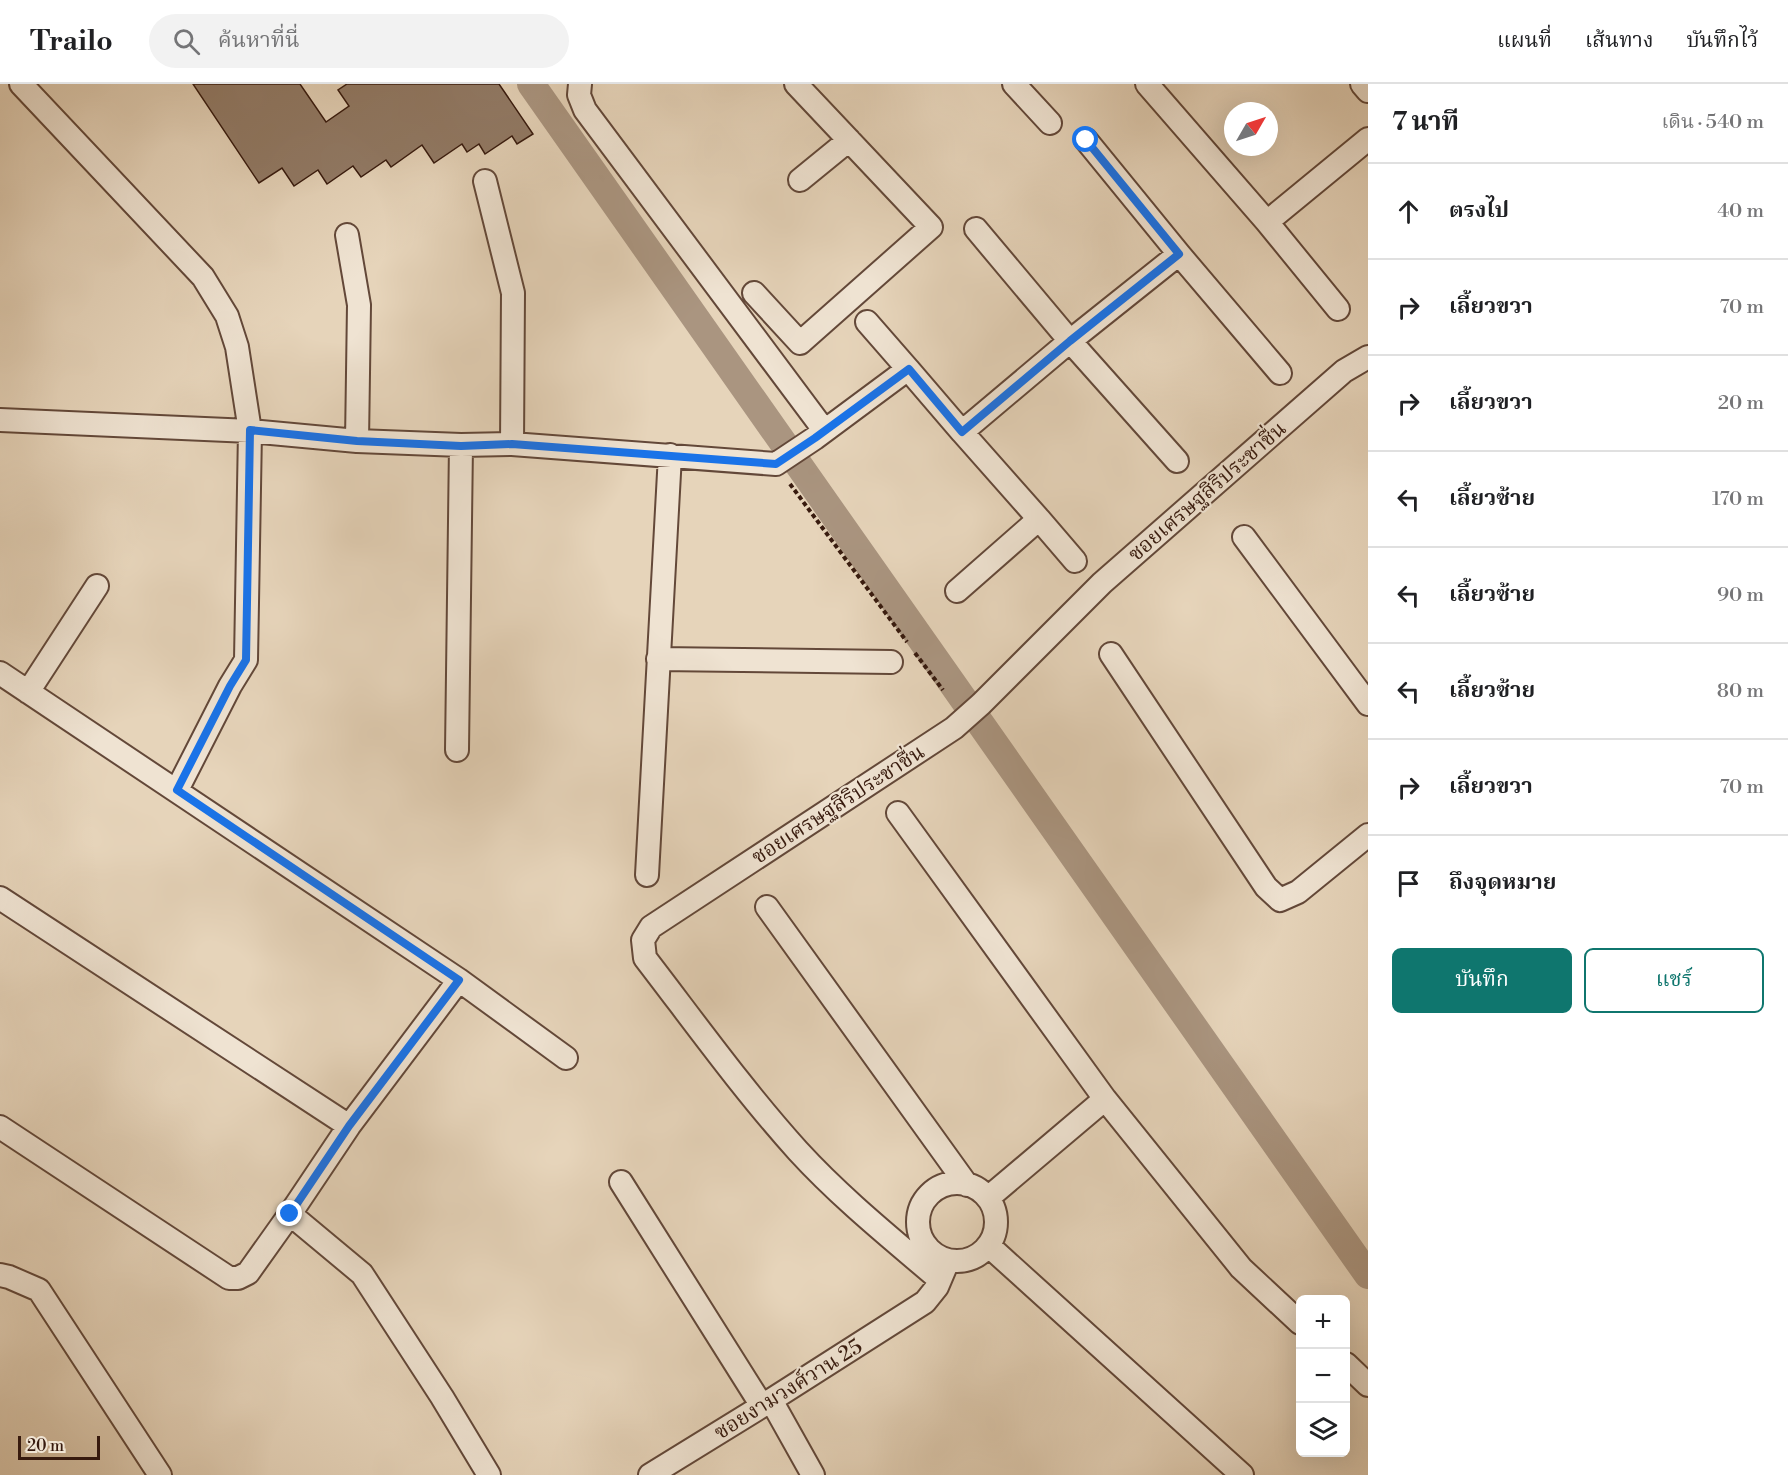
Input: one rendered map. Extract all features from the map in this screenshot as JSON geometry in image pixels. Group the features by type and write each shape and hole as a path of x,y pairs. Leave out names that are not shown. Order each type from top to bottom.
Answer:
{"street":[{"path":"21,84 203,277 227,316 237,347 250,430 246,660 230,686 177,790"},
{"path":"580,84 579,95 585,110 816,437"},
{"path":"754,293 800,343 932,227 796,84"},
{"path":"1014,84 1050,123"},
{"path":"1147,84 1267,222 1338,309"},
{"path":"1362,84 1368,92"},
{"path":"1267,222 1368,139"},
{"path":"800,180 849,140"},
{"path":"1086,140 1280,373"},
{"path":"485,181 513,293 512,444"},
{"path":"976,230 1176,461"},
{"path":"347,235 359,305 357,441"},
{"path":"962,432 1070,341 1179,254"},
{"path":"867,322 1075,561"},
{"name":"ซอยเศรษฐสิริประชาชื่น","path":"944,1271 847,1199 799,1152 645,958 643,940 651,927 954,728 1102,583 1344,371 1368,357"},
{"path":"0,420 250,430 357,441 461,446 512,444 776,464 909,369"},
{"path":"457,750 461,446"},
{"path":"647,875 670,455"},
{"path":"957,591 1039,519"},
{"path":"1244,537 1368,704"},
{"path":"28,692 97,586"},
{"path":"1111,654 1266,887 1280,900 1298,892 1368,835"},
{"path":"658,659 891,662"},
{"path":"0,673 459,980 566,1058"},
{"path":"898,813 1105,1100 1241,1268 1296,1319"},
{"path":"0,898 349,1126"},
{"path":"767,908 967,1185"},
{"path":"0,1127 229,1278 238,1278 248,1273 349,1126 459,980"},
{"path":"988,1198 1105,1100"},
{"path":"621,1182 813,1475"},
{"path":"954,1183 967,1185 988,1198 994,1209 995,1234 989,1246 981,1254 944,1271 921,1238 918,1226 919,1213 932,1192 942,1186 954,1183"},
{"path":"290,1214 362,1274 489,1475"},
{"path":"989,1246 1242,1475"},
{"name":"ซอยงามวงศ์วาน 25","path":"650,1475 925,1302 937,1287 944,1271"},
{"path":"0,1275 39,1290 160,1475"},
{"path":"1350,1368 1368,1385"}],"path":[{"path":"776,464 908,643"},
{"path":"915,652 943,690"}],"building":[{"path":"193,84 300,84 326,122 349,106 338,90 347,84 499,84 533,134 517,144 512,136 485,154 479,144 467,152 462,144 434,163 422,145 391,167 386,160 361,177 353,166 327,184 318,170 294,186 282,168 259,183"}],"waterway":[{"path":"531,84 1368,1275"}],"route":[{"path":"290,1214 349,1126 459,980 177,790 230,686 246,660 250,430 357,441 461,446 512,444 776,464 909,369 962,432 1070,341 1179,254 1086,140"}]}
